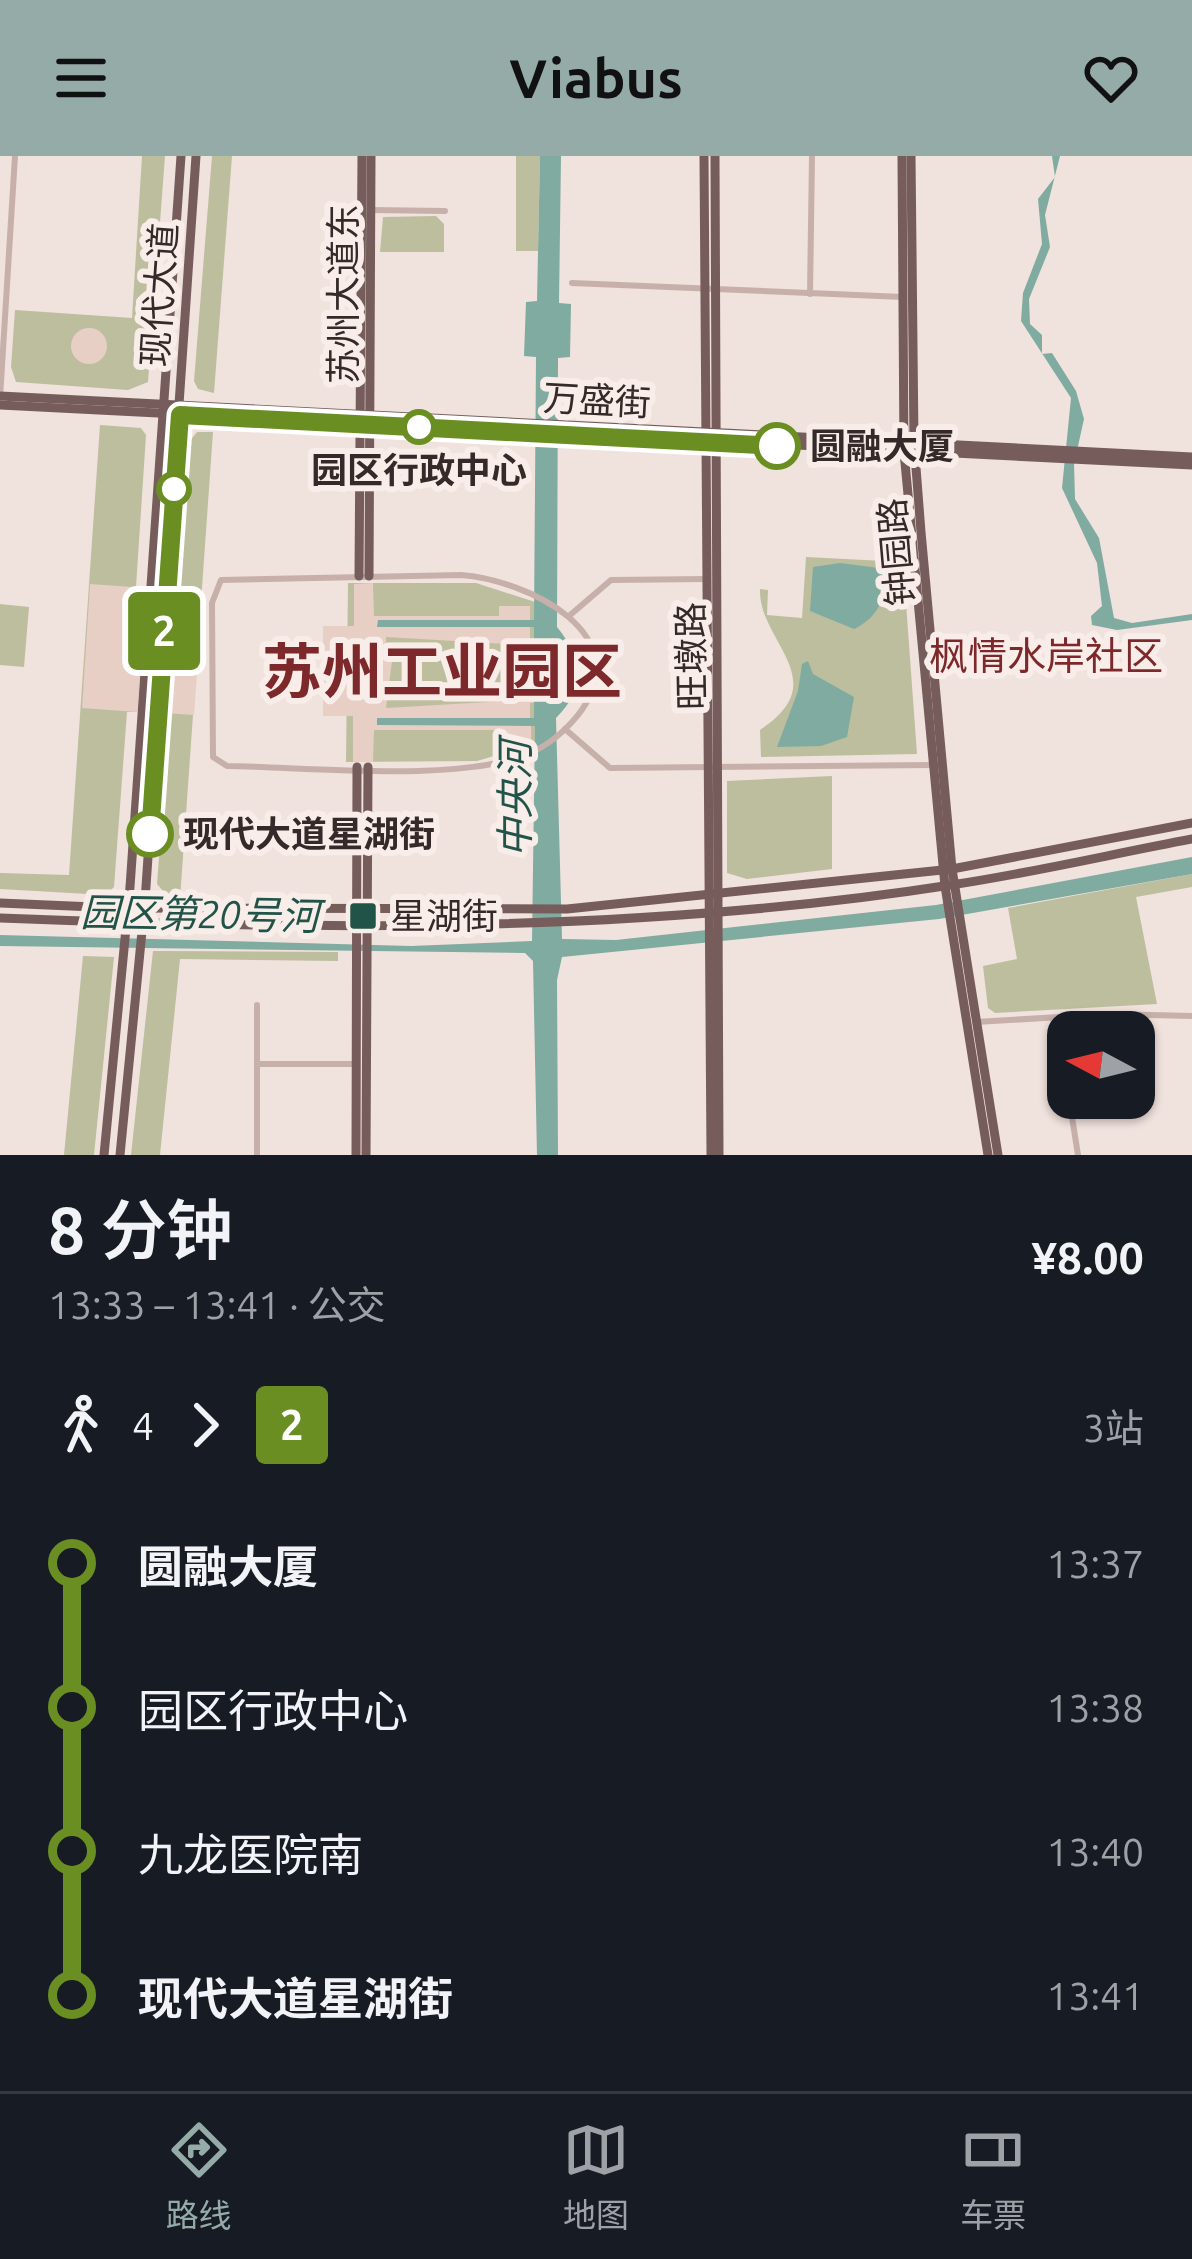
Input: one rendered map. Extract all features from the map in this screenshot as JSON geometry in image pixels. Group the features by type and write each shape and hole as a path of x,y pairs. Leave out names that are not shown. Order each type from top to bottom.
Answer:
{"main road":[{"name":"现代大道","path":"104,1155 128,908 181,156"},
{"name":"现代大道","path":"120,1155 144,909 196,156"},
{"name":"苏州大道东","path":"364,576 366,156"},
{"name":"旺墩路","path":"704,156 711,289"},
{"name":"旺墩路","path":"715,156 711,289 715,1155"},
{"name":"钟园路","path":"902,156 909,447 933,765 951,899 998,1155"},
{"name":"钟园路","path":"911,156 909,447 948,870"},
{"name":"万盛街","path":"0,400 1192,461"},
{"path":"363,767 366,1155"},
{"path":"567,915 948,870 1192,823"},
{"path":"0,903 527,916 715,910 950,885 1192,839"},
{"path":"0,918 363,932 527,916"},
{"path":"356,1155 363,955"},
{"name":"钟园路","path":"972,1022 988,1155"}],"street":[{"path":"0,400 16,156"},
{"path":"810,294 812,156"},
{"path":"366,209 445,211"},
{"path":"572,283 903,297"},
{"path":"364,576 478,576 530,590 567,614 591,648 595,677 588,701 562,732 531,752 468,766 224,766 213,758 209,745 212,603 218,583 231,577 364,576"},
{"path":"567,614 611,580 713,579"},
{"path":"562,732 610,768 933,765"},
{"path":"257,1005 257,1155"},
{"path":"1155,1017 1192,1016"},
{"path":"972,1022 1047,1018"},
{"path":"257,1064 356,1064"},
{"path":"1072,1119 1078,1155"}],"green space":[{"path":"142,156 165,156 148,382 128,390 16,382 11,367 15,310 132,318"},
{"path":"212,156 232,156 214,393 198,389 194,381"},
{"path":"516,156 540,156 538,251 516,251"},
{"path":"436,216 444,224 444,252 380,252 383,217"},
{"path":"100,425 141,428 146,435 136,587 146,588 137,712 127,712 114,887 106,895 0,889 0,873 69,875"},
{"path":"197,432 213,432 180,899 169,898 157,884 170,714 163,713 189,442"},
{"path":"806,557 903,562 917,754 761,757 760,730 782,712 792,694 793,677 763,608 760,589 768,590 767,615 802,618"},
{"path":"348,583 476,583 535,602 535,744 477,761 346,762"},
{"path":"0,604 29,607 24,667 0,665"},
{"path":"832,776 832,869 747,879 727,873 727,781"},
{"path":"1192,874 1192,887 1136,897 1157,1004 995,1013 988,1008 983,966 1017,959 1008,908"},
{"path":"153,951 338,952 338,961 180,959 160,1155 131,1155"},
{"path":"83,956 114,957 94,1155 64,1155"}],"shaded area":[{"path":"89,328 102,333 107,346 102,359 89,364 76,359 71,346 76,333"},
{"path":"373,583 374,616 499,616 499,606 530,606 530,620 378,620 378,627 530,627 530,642 537,643 536,702 530,703 530,718 378,718 378,725 531,725 531,739 498,739 497,730 374,730 373,762 353,762 353,716 323,716 323,626 354,626 354,584","holes":["386,637 524,645 525,700 386,708 392,661 386,660"]},
{"path":"90,584 146,588 137,712 82,708"},
{"path":"172,590 203,592 194,715 163,713"}],"water":[{"path":"540,156 561,156 559,303 571,304 570,357 558,358 557,627 572,650 578,673 573,695 556,718 562,939 616,940 936,905 1192,857 1192,874 939,919 562,957 557,980 558,1155 537,1155 533,961 525,953 0,946 0,935 411,946 532,941 535,726 377,725 377,718 534,718 534,627 377,627 378,620 534,620 536,357 524,356 526,302 537,301"},
{"path":"1054,178 1045,215 1050,247 1029,299 1030,324 1042,335 1042,353 1021,321 1023,293 1042,244 1038,199"},
{"path":"1052,353 1076,391 1084,419 1074,464 1075,499 1099,538 1114,618 1132,623 1192,614 1192,620 1117,630 1092,625 1091,616 1102,606 1097,563 1062,488 1071,398 1042,354"},
{"path":"840,563 886,569 880,605 854,629 810,611 813,567"},
{"path":"808,661 813,674 854,697 847,737 821,746 777,747 798,691 802,664"}],"bus line":[{"name":"2","path":"150,834 180,415 777,446"}],"place":[{"name":"园区行政中心","path":"419,427"},
{"name":"圆融大厦","path":"777,446"},
{"name":"现代大道星湖街","path":"150,834"},
{"name":"星湖街","path":"363,916"}],"district":[{"name":"枫情水岸社区","path":"1046,656"},
{"name":"苏州工业园区","path":"442,672"}],"water label":[{"name":"中央河","path":"515,799"},
{"name":"园区第20号河","path":"200,914"}]}
